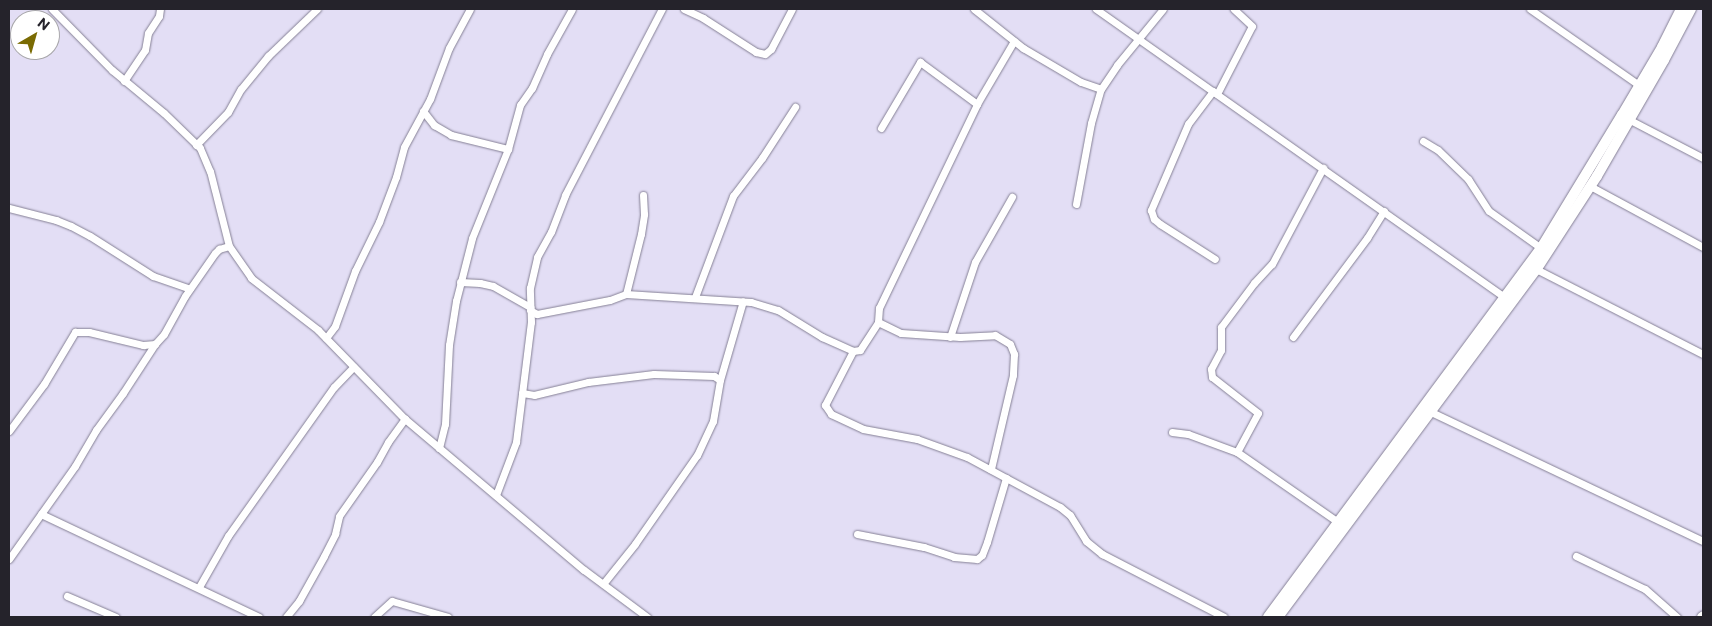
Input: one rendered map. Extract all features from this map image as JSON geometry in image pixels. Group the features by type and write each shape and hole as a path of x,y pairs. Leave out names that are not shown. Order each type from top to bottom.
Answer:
{"main road":[{"path":"1278,617 1590,186 1630,120 1643,88 1681,9"},
{"path":"1268,617 1338,522 1423,415 1504,297 1533,267 1541,248 1691,9"}],"street":[{"path":"52,9 124,81 164,113 200,148 210,171 228,246 251,278 310,322 405,419 603,584 647,617"},
{"path":"124,81 146,50 148,33 159,16 160,9"},
{"path":"196,145 228,112 241,89 268,56 317,9"},
{"path":"326,338 335,326 355,271 383,213 404,147 424,111 450,48 470,9"},
{"path":"439,448 443,441 447,411 449,345 460,282 477,224 508,149 520,105 532,88 547,54 572,9"},
{"path":"496,495 514,452 530,333 530,288 537,258 551,232 565,195 662,9"},
{"path":"684,9 703,18 756,52 765,54 771,49 792,9"},
{"path":"974,9 1014,41 1082,82 1101,89"},
{"path":"1096,9 1140,38 1504,297"},
{"path":"1076,204 1091,123 1101,89 1117,64 1163,9"},
{"path":"1215,258 1160,224 1154,219 1151,210 1188,124 1215,93 1252,26 1234,9"},
{"path":"1530,9 1643,88"},
{"path":"460,282 489,285 537,314 610,300 626,294 758,303 778,310 822,337 853,351 860,350 878,322 879,308 978,104 1014,41"},
{"path":"881,128 920,62 978,104"},
{"path":"695,298 732,196 762,158 795,107"},
{"path":"424,111 438,128 451,135 508,149"},
{"path":"1630,120 1703,158"},
{"path":"1423,141 1438,150 1468,179 1489,211 1541,248"},
{"path":"1237,452 1258,413 1212,377 1211,369 1221,350 1221,327 1254,283 1272,264 1323,168"},
{"path":"1590,186 1703,247"},
{"path":"626,294 641,234 644,214 643,195"},
{"path":"950,337 975,262 1012,197"},
{"path":"9,208 56,220 71,226 153,276 190,289"},
{"path":"1293,337 1363,244 1384,211"},
{"path":"9,559 75,466 96,430 155,344 167,330 190,289 219,249 228,246"},
{"path":"1533,267 1703,354"},
{"path":"700,286 704,298"},
{"path":"603,584 635,544 697,455 713,421 720,380 743,301"},
{"path":"878,322 901,333 950,337 995,335 1004,338 1013,348 1013,375 990,469"},
{"path":"9,430 44,384 77,331 144,345 155,344"},
{"path":"853,351 825,404 828,412 863,428 916,439 946,448 990,469 1047,499 1070,515 1084,538 1102,554 1224,617"},
{"path":"199,587 228,536 334,387 353,367"},
{"path":"522,393 534,395 588,382 654,374 714,376 720,380"},
{"path":"1423,415 1703,541"},
{"path":"286,617 298,602 324,556 335,534 339,516 405,419"},
{"path":"1172,432 1188,434 1237,452 1338,522"},
{"path":"857,534 924,547 954,557 976,559 982,555 987,542 1006,478"},
{"path":"41,514 259,617"},
{"path":"1576,556 1645,589 1677,617"},
{"path":"67,596 116,617"},
{"path":"374,617 392,601 448,617"}]}
